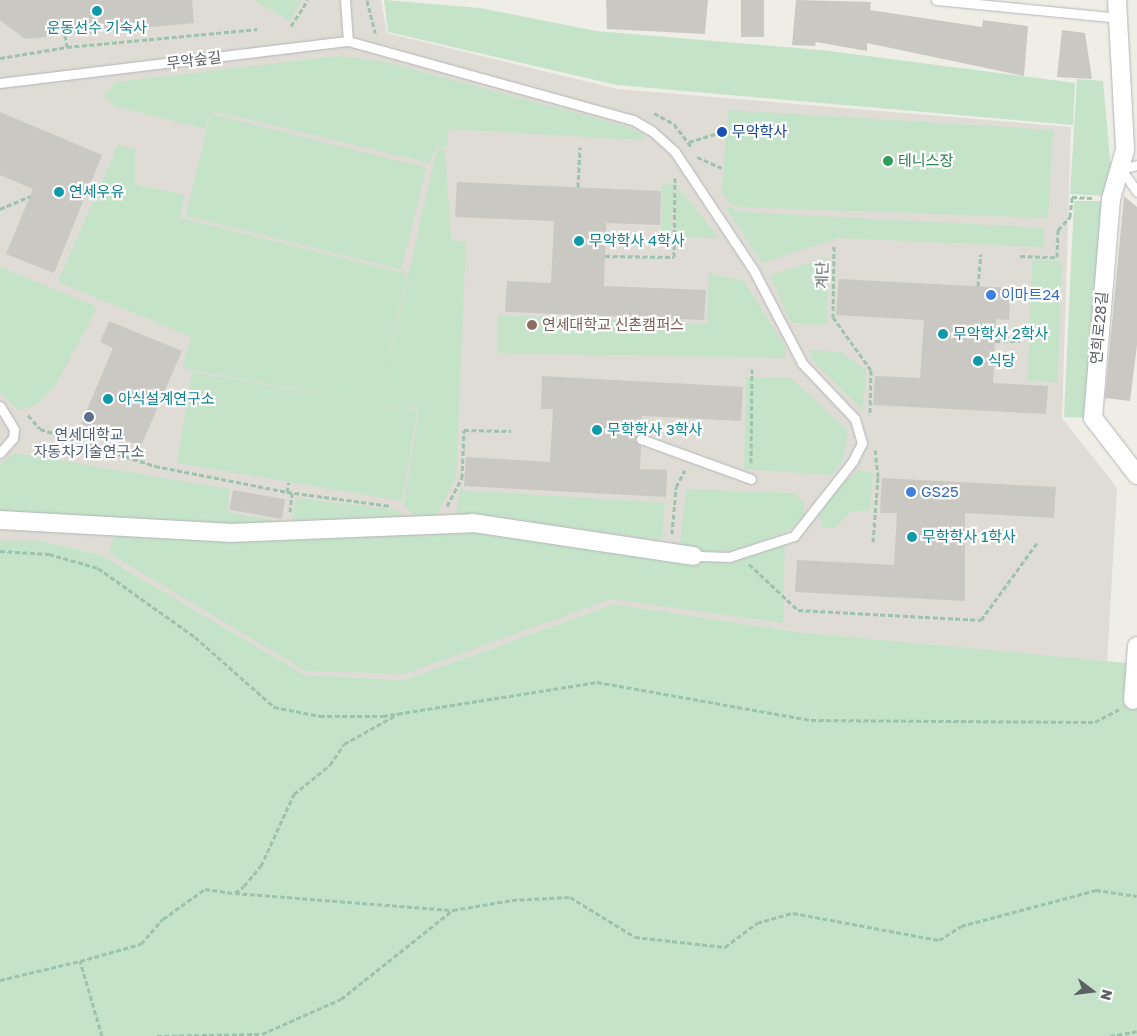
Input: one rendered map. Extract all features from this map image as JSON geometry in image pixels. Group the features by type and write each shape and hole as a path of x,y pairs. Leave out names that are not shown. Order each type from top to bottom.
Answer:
{"street":[{"name":"연희로28길","path":"1117,0 1125,150 1129,167 1110,199 1093,418 1137,475"},
{"path":"0,520 229,533 439,522 472,523 694,556"},
{"path":"1133,700 1137,646"}],"lane":[{"path":"345,0 348,41"},
{"path":"936,0 1118,18"},
{"name":"무악숲길","path":"0,83 348,41 379,48 633,120 675,152 754,271 802,363 855,420 862,443 794,536 738,554"},
{"path":"1129,167 1137,192"},
{"path":"0,406 14,428 14,438 0,454"},
{"path":"641,440 751,479"},
{"path":"694,556 738,554"}],"path":[{"path":"291,26 308,0"},
{"path":"367,0 379,48"},
{"path":"0,58 67,46 257,29"},
{"path":"65,35 67,46"},
{"path":"722,132 690,141 695,156 722,168"},
{"path":"578,187 580,147"},
{"path":"605,256 674,258 675,185"},
{"path":"0,209 30,196"},
{"path":"1020,256 1057,257 1058,230 1070,217 1072,197 1110,199"},
{"name":"계단","path":"834,246 833,317 870,370 869,408"},
{"path":"978,286 980,254"},
{"path":"995,341 1020,341"},
{"path":"751,479 752,369"},
{"path":"28,415 40,429"},
{"path":"31,430 40,429 154,466 287,492 399,507"},
{"path":"439,522 462,478 464,430 511,431"},
{"path":"873,542 878,477"},
{"path":"287,492 289,482"},
{"path":"670,552 676,487"},
{"path":"738,554 798,610 981,620 1037,543"},
{"path":"0,551 49,554 98,568 195,638 274,707 320,716 401,713 597,682 812,720 1095,722 1133,700"},
{"path":"235,893 262,866 294,794 330,765 344,744 401,713"},
{"path":"0,980 80,962 142,944 163,920 205,889 453,910 512,900 570,898 635,937 725,947 757,923 793,913 939,940 961,926 1096,890 1137,896"},
{"path":"157,1036 262,1034 341,999 453,910"},
{"path":"80,962 102,1036"},
{"path":"1110,1036 1137,1031"}],"shaded area":[{"name":"연세대학교 신촌캠퍼스","path":"0,0 381,0 387,33 617,89 1071,127 1062,418 1117,488 1107,664 796,632 614,604 405,680 305,675 101,555 42,541 0,541"}],"green space":[{"path":"253,0 301,0 290,21"},
{"path":"384,0 480,8 596,31 821,50 1075,83 1073,125 617,85 388,32"},
{"path":"339,56 385,62 628,127 643,134 643,140 448,129 447,148 436,146 429,163 211,112 205,129 114,106 104,94 116,82"},
{"path":"1077,79 1103,81 1111,170 1106,196 1070,194"},
{"name":"테니스장","path":"728,110 1053,130 1048,218 740,207 729,203 722,191"},
{"path":"211,114 426,168 401,270 186,216"},
{"path":"118,145 135,149 135,184 185,195 180,218 407,274 380,400 437,148 445,150 451,240 466,242 456,478 435,517 416,518 404,504 419,409 379,404 417,410 402,501 177,463 192,372 368,402 182,368 192,337 58,282"},
{"path":"674,184 671,238 661,237 662,185"},
{"path":"677,186 719,238 675,237"},
{"path":"1074,201 1105,201 1089,418 1064,417"},
{"path":"724,205 744,212 1044,228 1043,247 838,238 762,263"},
{"path":"828,257 827,325 791,323 770,275"},
{"path":"1032,260 1062,261 1058,382 1028,381"},
{"path":"0,267 97,307 55,386 36,405 18,410 0,392"},
{"path":"709,273 744,281 786,348 785,358 498,353 498,315 707,324"},
{"path":"812,350 841,352 866,370 863,411 812,360"},
{"path":"746,377 791,378 848,431 843,460 832,475 744,469"},
{"path":"15,453 230,489 227,512 285,523 227,529 0,515 0,464"},
{"path":"859,470 873,473 870,511 852,511 834,528 823,528 819,516 830,493"},
{"path":"686,489 793,493 803,502 805,517 791,529 739,550 695,552 680,546"},
{"path":"460,490 665,503 662,540 456,513"},
{"path":"296,498 397,510 409,520 292,526"},
{"path":"472,528 729,564 785,542 783,623 611,599 405,674 306,671 109,553 115,532"},
{"path":"0,541 42,541 101,555 305,675 405,680 614,604 796,632 1137,664 1137,1036 0,1036"}],"building":[{"name":"운동선수 기숙사","path":"0,0 192,0 194,23 25,39 0,20"},
{"path":"606,0 708,0 705,34 607,29"},
{"path":"741,0 764,0 764,37 741,37"},
{"path":"796,0 871,2 870,10 982,27 983,20 1028,26 1024,76 867,43 867,51 816,42 815,46 792,45"},
{"path":"1062,30 1085,33 1092,79 1057,77"},
{"name":"연세우유","path":"0,112 102,155 54,273 6,254 33,189 0,175"},
{"name":"무악학사 4학사","path":"457,182 661,191 660,225 606,223 604,286 706,290 704,320 505,312 507,281 551,283 554,221 455,217"},
{"path":"1124,196 1137,207 1137,345 1130,401 1105,398"},
{"name":"무악학사 2학사","path":"839,279 1011,288 1009,320 996,319 993,383 1048,386 1046,414 873,405 875,376 920,378 924,320 836,315"},
{"name":"아식설계연구소","path":"109,321 182,351 141,446 81,424 113,348 100,342"},
{"name":"무학학사 3학사","path":"542,376 743,387 741,421 642,416 641,433 635,440 641,446 640,469 667,470 666,497 464,486 466,457 550,462 553,409 541,409"},
{"name":"무학학사 1학사","path":"882,478 1056,487 1054,518 965,513 965,601 795,592 797,560 894,565 897,513 880,513"},
{"path":"233,490 285,499 282,519 230,510"}],"place":[{"name":"운동선수 기숙사","path":"97,11"},
{"name":"무악학사","path":"722,132"},
{"name":"테니스장","path":"888,161"},
{"name":"연세우유","path":"59,192"},
{"name":"무악학사 4학사","path":"579,241"},
{"name":"이마트24","path":"991,295"},
{"name":"연세대학교 신촌캠퍼스","path":"532,325"},
{"name":"무악학사 2학사","path":"943,334"},
{"name":"식당","path":"978,361"},
{"name":"아식설계연구소","path":"108,399"},
{"name":"연세대학교 자동차기술연구소","path":"89,417"},
{"name":"무학학사 3학사","path":"597,430"},
{"name":"GS25","path":"911,492"},
{"name":"무학학사 1학사","path":"912,537"}]}
